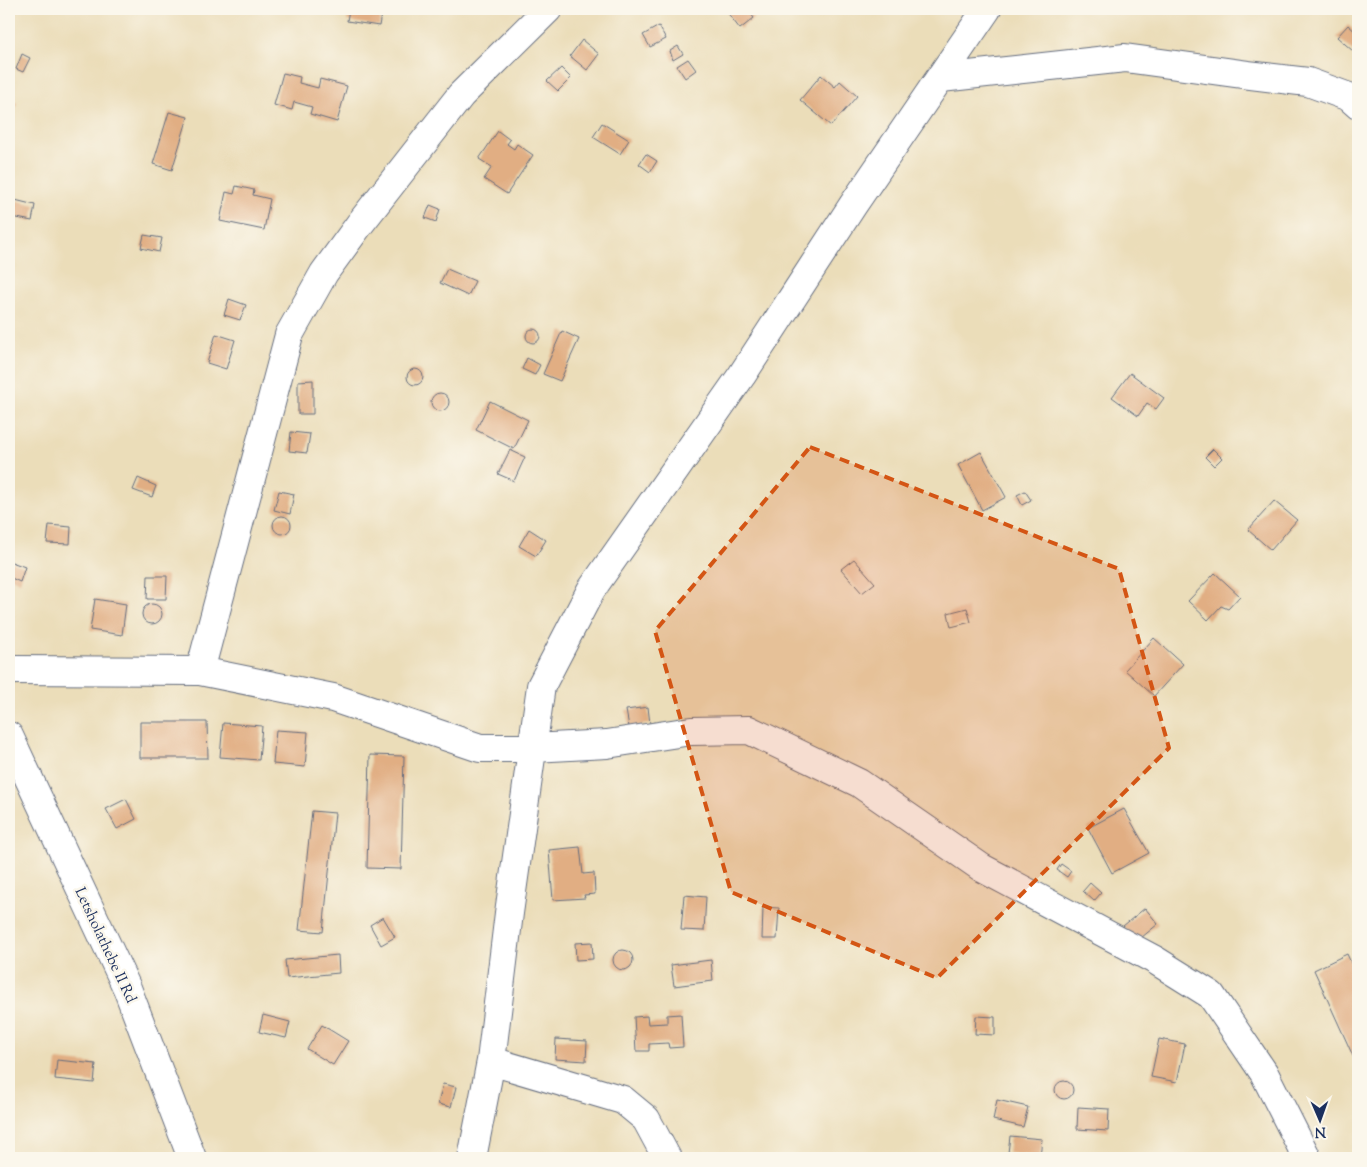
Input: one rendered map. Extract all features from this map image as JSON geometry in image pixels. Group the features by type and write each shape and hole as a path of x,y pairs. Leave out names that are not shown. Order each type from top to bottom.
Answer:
{"street":[{"path":"200,672 289,335 324,273 359,225 461,95 548,9"},
{"path":"472,1158 491,1061 509,913 541,686 591,590 742,374 853,205 988,9"},
{"path":"941,78 1125,58 1308,82 1349,97 1358,105"},
{"path":"9,670 200,672 333,698 480,748 532,748 607,744 691,731 749,730 859,783 982,868 1155,960 1210,995 1264,1073 1306,1158"},
{"name":"Letsholathebe II Rd","path":"9,736 127,988 192,1158"},
{"path":"491,1061 623,1100 646,1119 667,1158"}],"highlighted area":[{"path":"810,447 1119,569 1169,748 937,978 731,892 655,631"}],"building":[{"path":"349,9 382,9 379,26 347,21"},
{"path":"732,9 747,9 754,18 740,29 727,12"},
{"path":"1348,25 1358,34 1358,45 1353,51 1337,37"},
{"path":"659,26 666,39 650,47 643,35"},
{"path":"582,40 599,54 587,70 570,56"},
{"path":"9,44 12,51 9,57"},
{"path":"678,46 683,54 673,60 670,51"},
{"path":"22,54 30,58 23,72 16,69"},
{"path":"688,59 696,70 685,78 677,66"},
{"path":"561,68 571,78 558,91 547,81"},
{"path":"283,73 300,77 299,83 318,88 320,79 347,86 337,122 310,114 312,107 294,102 292,110 274,105"},
{"path":"821,75 835,87 840,81 857,96 831,126 800,100"},
{"path":"9,101 17,103 10,124 9,124"},
{"path":"169,112 188,117 172,170 153,164"},
{"path":"602,123 629,140 620,154 593,137"},
{"path":"498,131 510,140 507,144 514,149 517,144 533,155 507,194 484,179 492,167 479,159"},
{"path":"646,154 657,161 650,172 639,164"},
{"path":"236,186 254,190 253,195 270,199 264,230 220,221 226,192 234,194"},
{"path":"15,200 35,205 32,221 12,217"},
{"path":"430,205 440,209 436,222 425,218"},
{"path":"144,235 162,238 159,252 141,248"},
{"path":"447,269 475,281 468,296 440,283"},
{"path":"229,299 246,305 240,320 224,315"},
{"path":"530,329 536,329 540,336 536,343 530,343 526,339 526,333"},
{"path":"562,331 579,339 560,381 543,374"},
{"path":"216,334 235,340 226,369 207,363"},
{"path":"527,358 540,365 535,375 522,369"},
{"path":"415,369 423,377 415,385 407,377"},
{"path":"1130,373 1164,398 1156,409 1147,403 1138,416 1112,397"},
{"path":"313,380 313,414 298,414 298,381"},
{"path":"440,393 446,396 449,402 446,408 440,411 434,408 431,402 434,396"},
{"path":"490,401 528,420 514,449 476,430"},
{"path":"291,432 310,434 307,453 289,451"},
{"path":"1213,449 1222,458 1214,466 1205,457"},
{"path":"510,450 525,457 514,481 498,474"},
{"path":"981,452 1006,497 982,510 958,465"},
{"path":"138,478 156,486 152,497 133,490"},
{"path":"279,491 294,494 290,514 274,510"},
{"path":"1025,491 1031,500 1022,505 1017,495"},
{"path":"1274,501 1297,520 1271,550 1248,530"},
{"path":"278,516 286,516 291,521 289,532 278,534 273,529 273,521"},
{"path":"49,525 71,527 70,544 47,543"},
{"path":"529,529 546,540 536,556 519,546"},
{"path":"854,559 875,583 862,593 841,569"},
{"path":"9,561 25,567 20,582 9,577"},
{"path":"1215,573 1240,596 1228,609 1221,606 1208,620 1188,601"},
{"path":"148,576 167,576 166,599 147,599"},
{"path":"95,599 126,604 122,635 90,630"},
{"path":"148,604 156,604 162,610 162,618 156,624 148,624 142,618 142,610"},
{"path":"967,608 971,622 951,627 948,613"},
{"path":"1154,638 1183,664 1154,696 1125,670"},
{"path":"648,707 650,724 629,727 626,710"},
{"path":"140,722 207,722 208,758 140,758"},
{"path":"223,723 262,726 259,760 220,757"},
{"path":"276,730 308,732 305,767 273,764"},
{"path":"370,755 404,756 401,869 367,868"},
{"path":"126,799 136,819 117,829 106,809"},
{"path":"1124,809 1149,853 1112,873 1088,828"},
{"path":"312,811 335,813 323,932 299,930"},
{"path":"580,847 583,874 594,873 595,894 584,895 585,898 553,900 549,850"},
{"path":"1061,864 1071,871 1067,877 1057,870"},
{"path":"1090,883 1101,893 1094,901 1083,891"},
{"path":"684,895 706,897 704,931 681,930"},
{"path":"763,907 779,908 777,939 762,939"},
{"path":"1145,908 1158,924 1136,942 1123,926"},
{"path":"383,917 395,937 381,945 370,925"},
{"path":"592,942 593,959 576,960 575,943"},
{"path":"623,950 630,953 633,960 630,967 623,970 616,967 613,960 616,953"},
{"path":"1347,954 1358,978 1358,1067 1314,970"},
{"path":"338,955 339,973 287,978 285,960"},
{"path":"711,960 713,981 674,986 671,965"},
{"path":"681,1014 683,1047 669,1048 668,1043 649,1044 649,1051 636,1051 634,1017 647,1016 648,1024 667,1023 667,1015"},
{"path":"263,1015 290,1022 286,1038 259,1032"},
{"path":"976,1016 995,1017 995,1035 975,1034"},
{"path":"322,1025 348,1041 333,1065 307,1049"},
{"path":"556,1039 587,1041 586,1061 555,1059"},
{"path":"1159,1039 1185,1044 1177,1082 1151,1077"},
{"path":"57,1060 96,1064 94,1083 55,1079"},
{"path":"1064,1081 1072,1086 1073,1090 1068,1098 1064,1099 1056,1094 1055,1090 1060,1082"},
{"path":"443,1084 456,1087 451,1107 438,1104"},
{"path":"997,1100 1028,1107 1023,1127 993,1120"},
{"path":"1078,1107 1109,1109 1108,1131 1077,1129"},
{"path":"1010,1136 1042,1139 1040,1157 1008,1153"}]}
